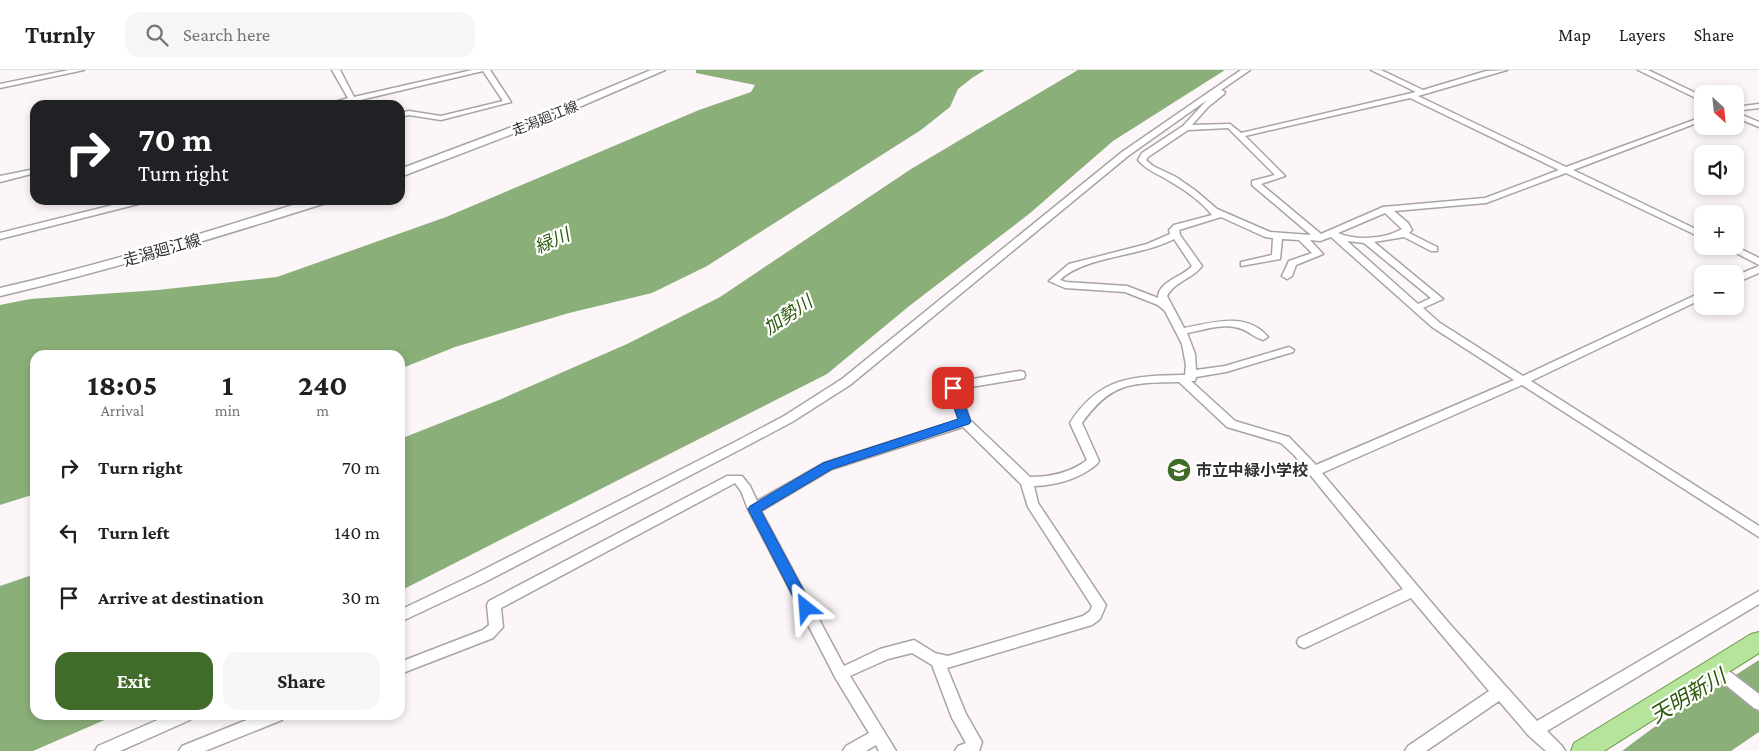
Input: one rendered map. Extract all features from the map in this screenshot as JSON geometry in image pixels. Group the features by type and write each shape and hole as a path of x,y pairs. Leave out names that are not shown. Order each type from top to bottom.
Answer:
{"main road":[{"name":"走潟廻江線","path":"405,171 545,118 660,70"},
{"name":"走潟廻江線","path":"0,292 69,276 184,244 306,205"},
{"path":"1583,751 1759,641"}],"street":[{"path":"0,86 80,70"},
{"path":"336,70 353,100"},
{"path":"362,100 481,70"},
{"path":"405,114 441,118 507,102 486,70"},
{"path":"642,77 654,70"},
{"path":"405,614 485,576 737,446 788,419 846,382 1125,154 1246,70"},
{"path":"1375,70 1421,92"},
{"path":"1241,135 1411,96 1503,70"},
{"path":"1646,72 1667,70"},
{"path":"1646,72 1694,95"},
{"path":"1216,90 1221,92 1205,105 1186,128 1145,155 1142,160 1150,168 1172,179 1193,193 1214,211 1268,235 1291,238 1302,236 1320,238 1334,235 1386,209 1486,200 1694,122"},
{"path":"1411,96 1694,231"},
{"path":"1744,108 1759,106"},
{"path":"1744,118 1759,125"},
{"path":"1186,128 1230,126 1241,135 1281,176 1255,183 1320,238"},
{"path":"0,179 30,172"},
{"path":"0,236 122,205"},
{"path":"1334,235 1376,241 1407,230 1405,225 1386,209"},
{"path":"1168,310 1162,296 1165,290 1193,272 1197,266 1175,235 1174,230 1177,227 1217,216 1214,211"},
{"path":"1400,234 1405,234 1434,250"},
{"path":"1175,235 1162,243 1138,251 1070,267 1054,281 1065,284 1127,289 1162,303 1182,331 1193,365 1186,377"},
{"path":"1334,235 1418,307 1436,325 1759,532"},
{"path":"1277,257 1278,236"},
{"path":"1287,276 1292,263 1318,254 1302,236"},
{"path":"1367,241 1438,299 1418,307"},
{"path":"1744,254 1759,262"},
{"path":"1244,264 1277,257 1290,265"},
{"path":"1744,276 1759,269"},
{"path":"1314,471 1524,380 1694,299"},
{"path":"1182,331 1228,322 1245,325 1263,337"},
{"path":"1027,482 1058,480 1084,470 1093,461 1076,423 1087,405 1100,393 1121,382 1186,377 1226,369 1289,350"},
{"path":"841,674 885,652 914,646 932,659 948,662 1087,621 1095,615 1099,605 1032,504 1027,482 965,422 953,386 1020,376"},
{"path":"1186,377 1231,424 1285,440 1298,452 1412,591 1534,731 1557,751"},
{"path":"754,509 828,466 965,422"},
{"path":"405,666 488,634 496,627 494,605 731,479 738,479 746,488 754,509 841,674 888,751"},
{"path":"1304,642 1412,591"},
{"path":"1534,731 1759,597"},
{"path":"937,660 960,718 974,742 972,747 963,751"},
{"path":"1716,669 1759,702"},
{"path":"1413,751 1500,692"},
{"path":"103,751 174,720"},
{"path":"187,751 264,720"},
{"path":"850,751 878,736"}],"water":[{"name":"緑川","path":"696,70 985,70 958,89 950,107 921,130 707,266 652,293 569,313 455,347 405,367 405,350 30,350 30,496 0,505 0,305 30,299 158,290 277,277 446,217 699,110 751,92 755,85 696,73"},
{"name":"加勢川","path":"1078,70 1225,70 1113,141 1029,214 908,307 827,374 405,588 405,437 499,400 627,344 720,297 911,169"},
{"path":"30,576 30,720 104,720 33,751 0,751 0,586"},
{"path":"1759,660 1759,732 1731,751 1622,751 1653,728"}],"place":[{"name":"市立中緑小学校","path":"1179,470"}],"route":[{"path":"806,608 754,509 828,466 965,422 953,388"}],"water label":[{"name":"天明新川","path":"1688,696"}]}
